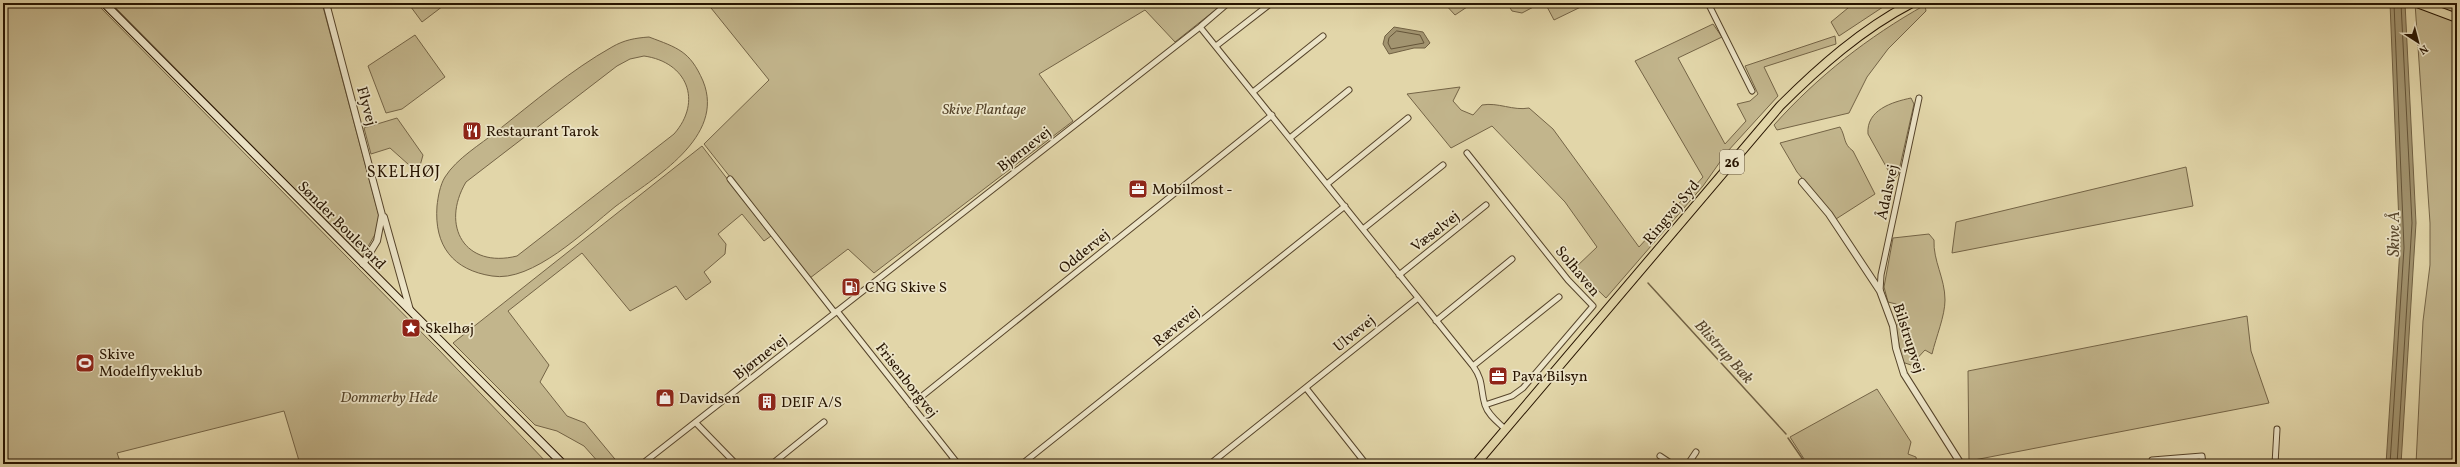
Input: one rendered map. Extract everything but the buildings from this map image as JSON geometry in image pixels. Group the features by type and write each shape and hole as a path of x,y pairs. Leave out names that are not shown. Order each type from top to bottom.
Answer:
{"main road":[{"name":"Sønder Boulevard","path":"104,3 563,464"},
{"name":"Ringvej Syd","path":"1476,464 1780,106 1841,50 1879,22 1912,3"},
{"path":"2416,3 2457,18"}],"street":[{"name":"Flyvej","path":"326,3 382,215 411,312"},
{"name":"Bjørnevej","path":"642,464 1200,27 1228,3"},
{"path":"1708,3 1752,91"},
{"path":"1216,46 1270,4"},
{"path":"1200,27 1473,366 1482,383 1485,405 1493,417 1506,429"},
{"path":"1253,92 1323,36"},
{"path":"1290,138 1349,90"},
{"name":"Ådalsvej","path":"1880,291 1881,275 1919,98"},
{"name":"Oddervej","path":"911,405 1272,115"},
{"path":"1327,184 1408,118"},
{"name":"Solhaven","path":"1467,153 1568,280 1593,306 1523,388 1512,396 1485,405"},
{"path":"1363,229 1443,165"},
{"path":"730,179 836,312"},
{"name":"Bilstrupvej","path":"1802,182 1829,214 1880,291 1893,326 1896,348 1904,374 1961,464"},
{"name":"Væselvej","path":"1399,274 1486,205"},
{"name":"Rævevej","path":"1022,464 1345,206"},
{"name":"Flyvej","path":"363,264 377,241 382,215"},
{"path":"1436,321 1512,259"},
{"path":"1473,366 1559,297"},
{"name":"Ulvevej","path":"1210,464 1418,298"},
{"name":"Frisenborgvej","path":"836,312 958,464"},
{"path":"1306,388 1366,464"},
{"path":"696,422 736,464"},
{"path":"772,464 824,422"},
{"path":"2275,464 2277,429"},
{"path":"1688,464 1696,452"},
{"path":"1660,456 1672,464"},
{"path":"2153,464 2152,460 2202,456 2203,464"},
{"path":"948,464 954,459"}],"green space":[{"name":"Dommerby Hede","path":"3,3 96,3 438,349 548,464 300,464 284,411 117,453 121,464 3,464"},
{"path":"111,3 322,3 379,216 377,231 362,257"},
{"path":"408,3 447,3 422,22"},
{"name":"Skive Plantage","path":"707,3 1224,3 1175,42 1145,10 1039,74 1073,121 874,273 848,249 810,278 704,144 769,80"},
{"path":"1444,3 1473,3 1455,15"},
{"path":"1507,3 1541,3 1522,13 1512,11"},
{"path":"1545,3 1589,3 1554,20"},
{"path":"1854,3 1889,3 1839,36 1831,22"},
{"path":"2415,3 2457,3 2457,464 2416,464 2423,321 2430,265 2430,223"},
{"path":"1925,5 1926,11 1888,49 1867,77 1849,113 1777,130 1774,125 1826,74 1884,30"},
{"path":"1713,24 1722,37 1678,58 1725,144 1746,121 1737,104 1750,101 1758,94 1745,66 1835,36 1836,44 1764,67 1778,96 1727,152 1703,186 1606,298 1575,268 1597,247 1565,202 1492,126 1451,148 1407,94 1460,87 1453,101 1461,110 1473,115 1482,105 1488,104 1523,109 1529,108 1553,129 1639,247 1703,177 1635,61"},
{"path":"415,35 445,77 402,109 386,113 368,66"},
{"path":"649,37 682,52 693,63 703,81 707,101 704,120 696,138 682,154 649,183 616,206 558,253 541,263 524,271 508,276 492,276 478,273 457,262 449,254 443,244 439,233 437,220 437,206 440,191 443,180 450,170 469,152 582,66 616,45 630,40","holes":["644,56 659,60 671,66 680,75 686,85 689,96 688,109 683,121 674,134 517,256 499,258 483,256 471,250 462,240 457,228 456,214 459,198 466,182 617,66 630,59"]},
{"path":"1911,98 1914,104 1898,175 1893,179 1868,134 1868,126 1871,119 1882,108"},
{"path":"397,118 423,155 418,173 390,148 371,154 364,128"},
{"path":"1840,127 1846,143 1853,151 1875,194 1836,219 1797,172 1780,143"},
{"path":"702,146 771,236 764,241 742,214 718,234 726,244 725,254 704,272 711,282 686,300 676,286 630,311 582,253 508,311 549,365 540,382 567,416 585,423 619,464 600,464 584,446 557,431 535,425 453,343"},
{"path":"2186,167 2193,206 1952,253 1956,222"},
{"path":"1929,234 1934,240 1935,255 1943,284 1945,306 1932,354 1925,350 1911,365 1902,362 1896,327 1905,311 1896,304 1888,302 1884,287 1893,238"},
{"path":"2247,316 2251,351 2269,403 1969,461 1968,371"},
{"path":"1877,389 1911,442 1908,454 1916,457 1917,464 1802,464 1806,462 1790,437"}],"water":[{"path":"2390,3 2405,3 2416,223 2401,464 2386,464 2400,248"},
{"path":"1394,27 1423,32 1430,43 1425,48 1414,48 1389,54 1383,44 1385,36"}],"waterway":[{"name":"Blistrup Bæk","path":"1648,283 1786,434"},
{"name":"Blistrup Bæk","path":"1788,438 1806,464"}],"place":[{"name":"Restaurant Tarok","path":"472,131"},
{"name":"Mobilmost -","path":"1138,189"},
{"name":"CNG Skive S","path":"851,287"},
{"name":"Skelhøj","path":"411,328"},
{"name":"Skive Modelflyveklub","path":"85,363"},
{"name":"Pava Bilsyn","path":"1498,376"},
{"name":"Davidsen","path":"665,398"},
{"name":"DEIF A/S","path":"767,402"}],"district":[{"name":"SKELHØJ","path":"404,171"}],"water label":[{"name":"Skive Å","path":"2393,234"}]}
